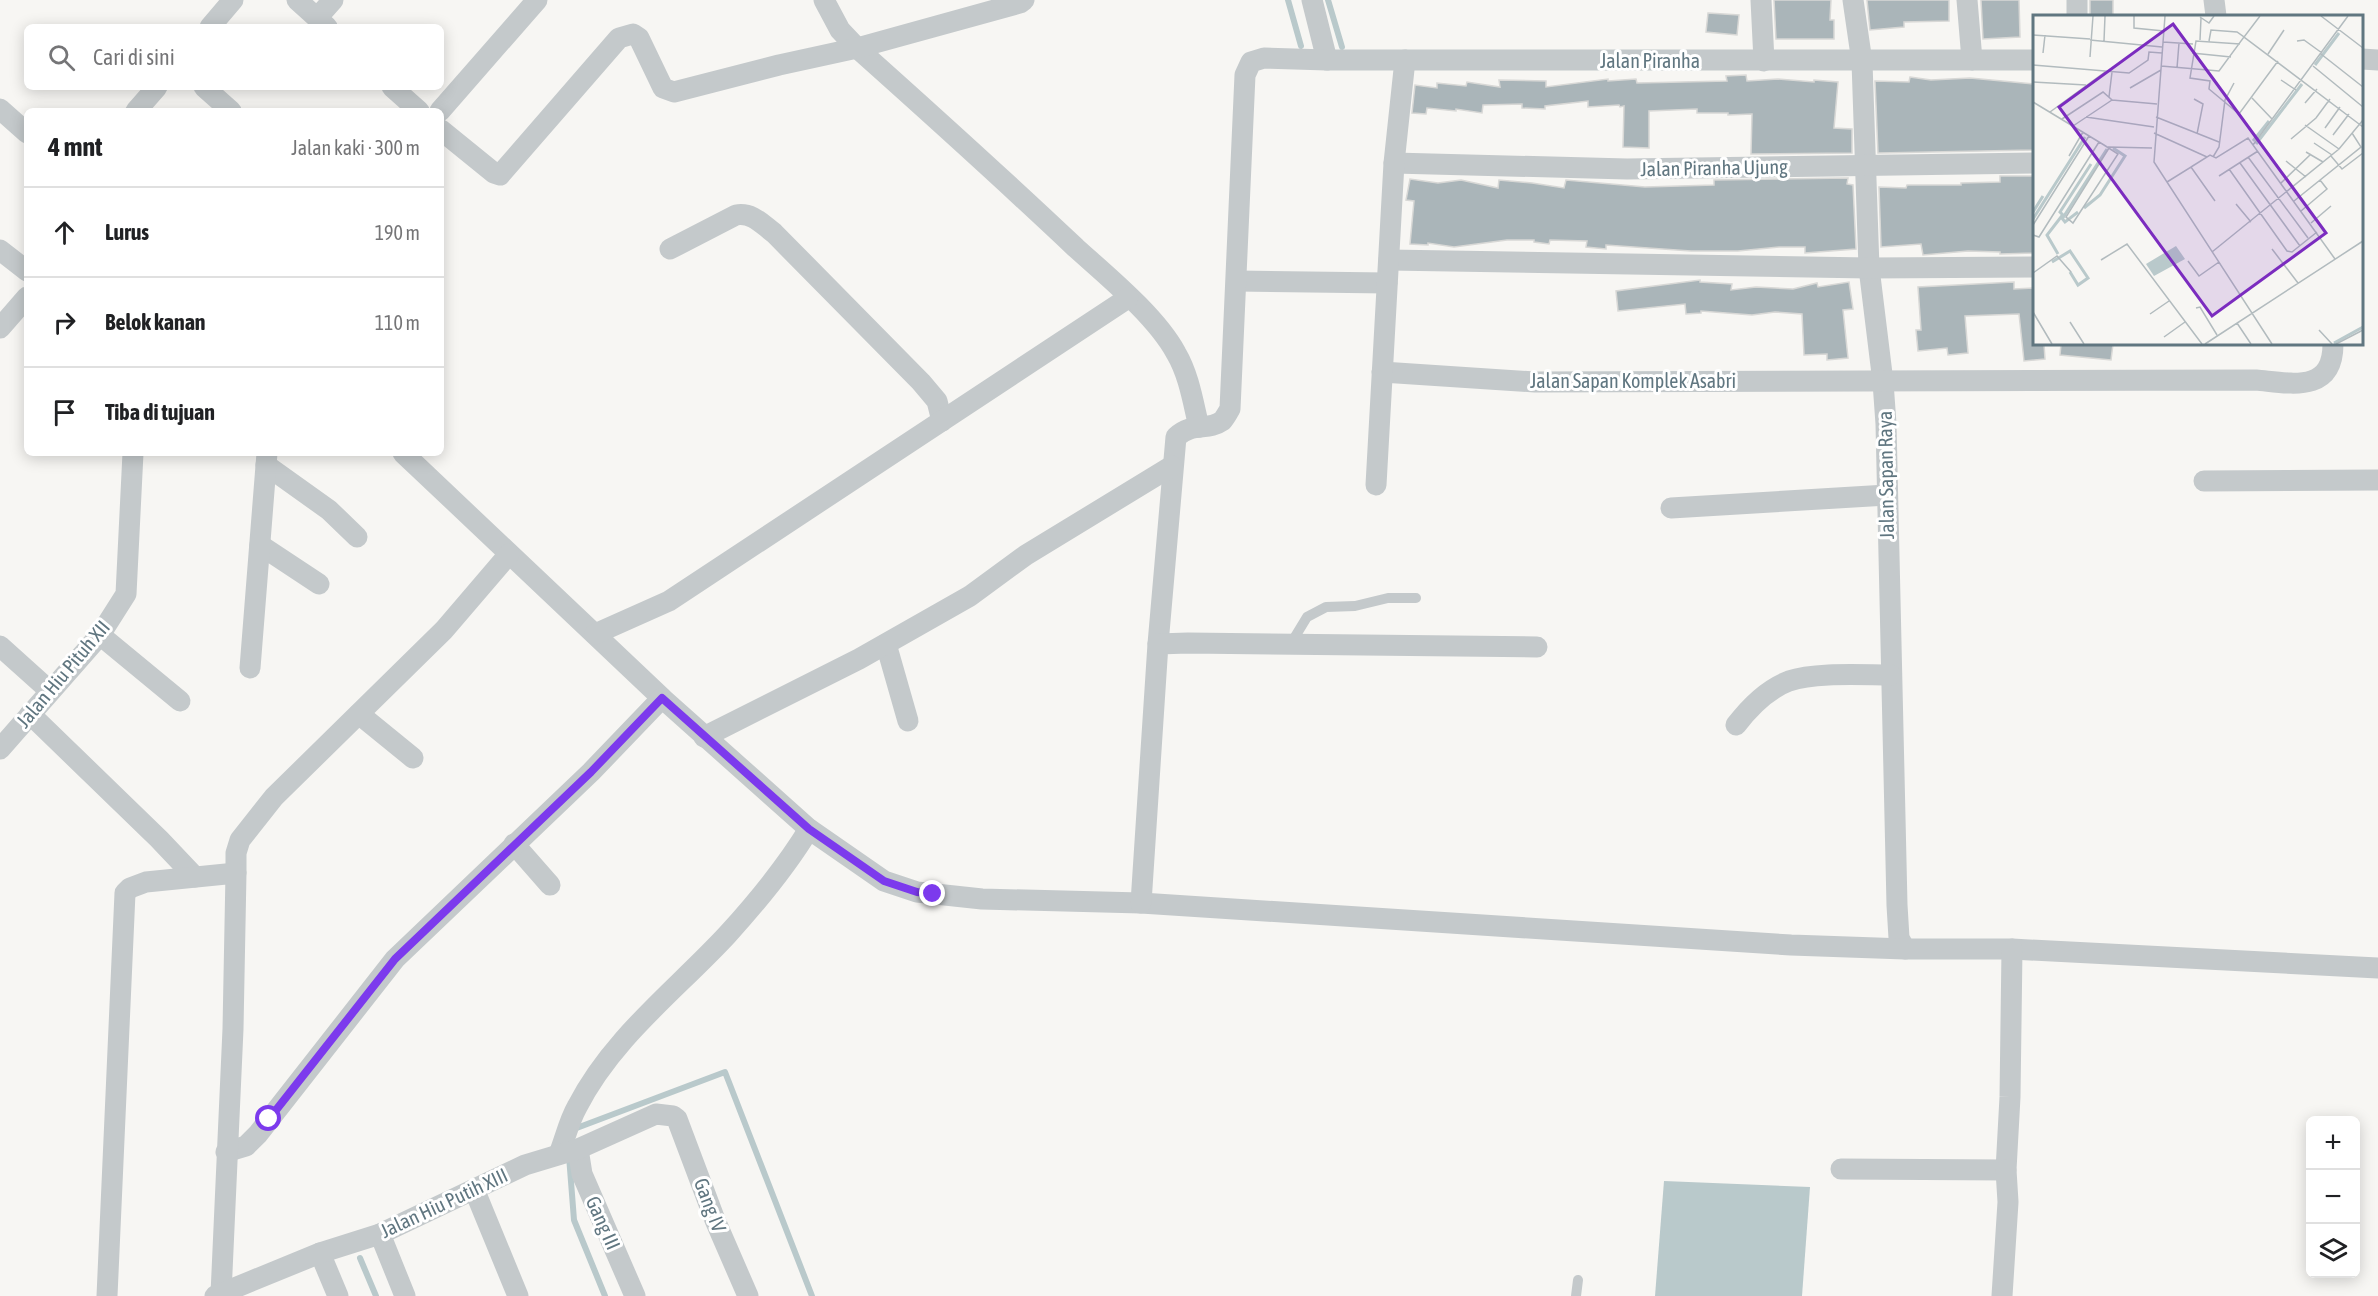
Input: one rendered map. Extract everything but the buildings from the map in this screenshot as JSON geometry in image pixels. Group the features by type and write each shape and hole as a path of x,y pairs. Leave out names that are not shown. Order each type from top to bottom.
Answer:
{"street":[{"path":"213,24 233,0"},
{"path":"297,0 322,22 333,0"},
{"path":"443,108 537,0"},
{"path":"824,0 840,30 857,48 984,162 1160,331 1176,352 1188,382 1199,427"},
{"path":"444,132 494,173 500,175 619,38 626,35 633,34 639,38 663,88 674,92 857,48 1024,0"},
{"path":"1312,0 1327,60"},
{"path":"1761,0 1764,61"},
{"name":"Jalan Sapan Raya","path":"1853,0 1862,62 1869,268 1883,382 1899,938 1905,949"},
{"path":"1967,0 1972,60"},
{"path":"2214,0 2216,15"},
{"name":"Jalan Piranha","path":"1172,466 1176,437 1185,429 1222,421 1230,409 1245,75 1251,62 1264,58 1862,62 2033,60"},
{"path":"2363,59 2378,60"},
{"path":"1376,485 1394,163 1405,60"},
{"path":"139,108 154,90"},
{"path":"207,90 228,108"},
{"path":"395,90 415,108"},
{"path":"1,111 24,130"},
{"name":"Jalan Piranha Ujung","path":"1394,163 1628,169 2033,163"},
{"path":"670,249 735,215 744,213 753,217 774,233 921,382 937,401 942,421"},
{"path":"0,250 24,269"},
{"path":"1389,260 1869,268 2033,267"},
{"path":"1237,281 1387,283"},
{"path":"595,634 669,601 1128,298"},
{"path":"0,328 24,300"},
{"name":"Jalan Sapan Komplek Asabri","path":"1382,372 1535,382 2256,380 2304,384 2327,369 2333,345"},
{"name":"Jalan Hiu Pituh XII","path":"0,749 100,635 126,594 133,456"},
{"path":"406,456 704,737 809,829 884,881 917,892 982,899 1140,903 1791,945 1905,949 2012,949 2378,968"},
{"path":"267,459 329,510 357,537"},
{"path":"250,668 267,459"},
{"path":"704,737 886,644 970,596 1026,555 1172,466"},
{"path":"1140,903 1172,466"},
{"path":"2204,481 2378,480"},
{"path":"1671,508 1887,495"},
{"path":"260,545 319,584"},
{"path":"218,1295 233,1029 236,853 240,840 274,797 444,630 508,554"},
{"path":"100,635 180,701"},
{"path":"886,644 908,721"},
{"path":"1158,644 1537,647"},
{"path":"0,646 50,691"},
{"path":"1736,725 1749,709 1790,681 1826,676 1891,675"},
{"path":"226,1152 246,1146 258,1134 395,959 591,772 662,698"},
{"path":"30,714 195,877"},
{"path":"359,714 413,758"},
{"path":"568,1151 576,1108 607,1062 649,1011 727,935 793,856 809,829"},
{"path":"514,844 550,885"},
{"path":"107,1296 124,894 138,884 236,873"},
{"path":"2002,1296 2008,1202 2006,1170 2010,1097 2012,949"},
{"name":"Jalan Hiu Putih XIII","path":"218,1295 320,1253 380,1234 525,1165 568,1151 656,1114 673,1116"},
{"name":"Gang IV","path":"673,1116 677,1119 715,1220 748,1296"},
{"name":"Gang III","path":"568,1151 582,1174 635,1296"},
{"path":"1841,1169 2006,1170"},
{"path":"474,1189 518,1296"},
{"path":"380,1234 405,1296"},
{"path":"320,1253 338,1296"}],"lane":[{"path":"1290,645 1307,617 1326,607 1355,606 1388,598 1416,598"},
{"path":"1576,1296 1578,1280"}],"shaded area":[{"path":"1664,1181 1810,1187 1802,1296 1655,1296"}],"waterway":[{"path":"1288,0 1301,46"},
{"path":"1328,0 1342,47"},
{"path":"574,1129 725,1072 812,1296"},
{"path":"569,1156 574,1220 605,1296"},
{"path":"360,1258 376,1296"}],"route":[{"path":"269,1119 395,959 591,772 662,698 809,829 839,851 884,881 917,892 933,894"}]}
